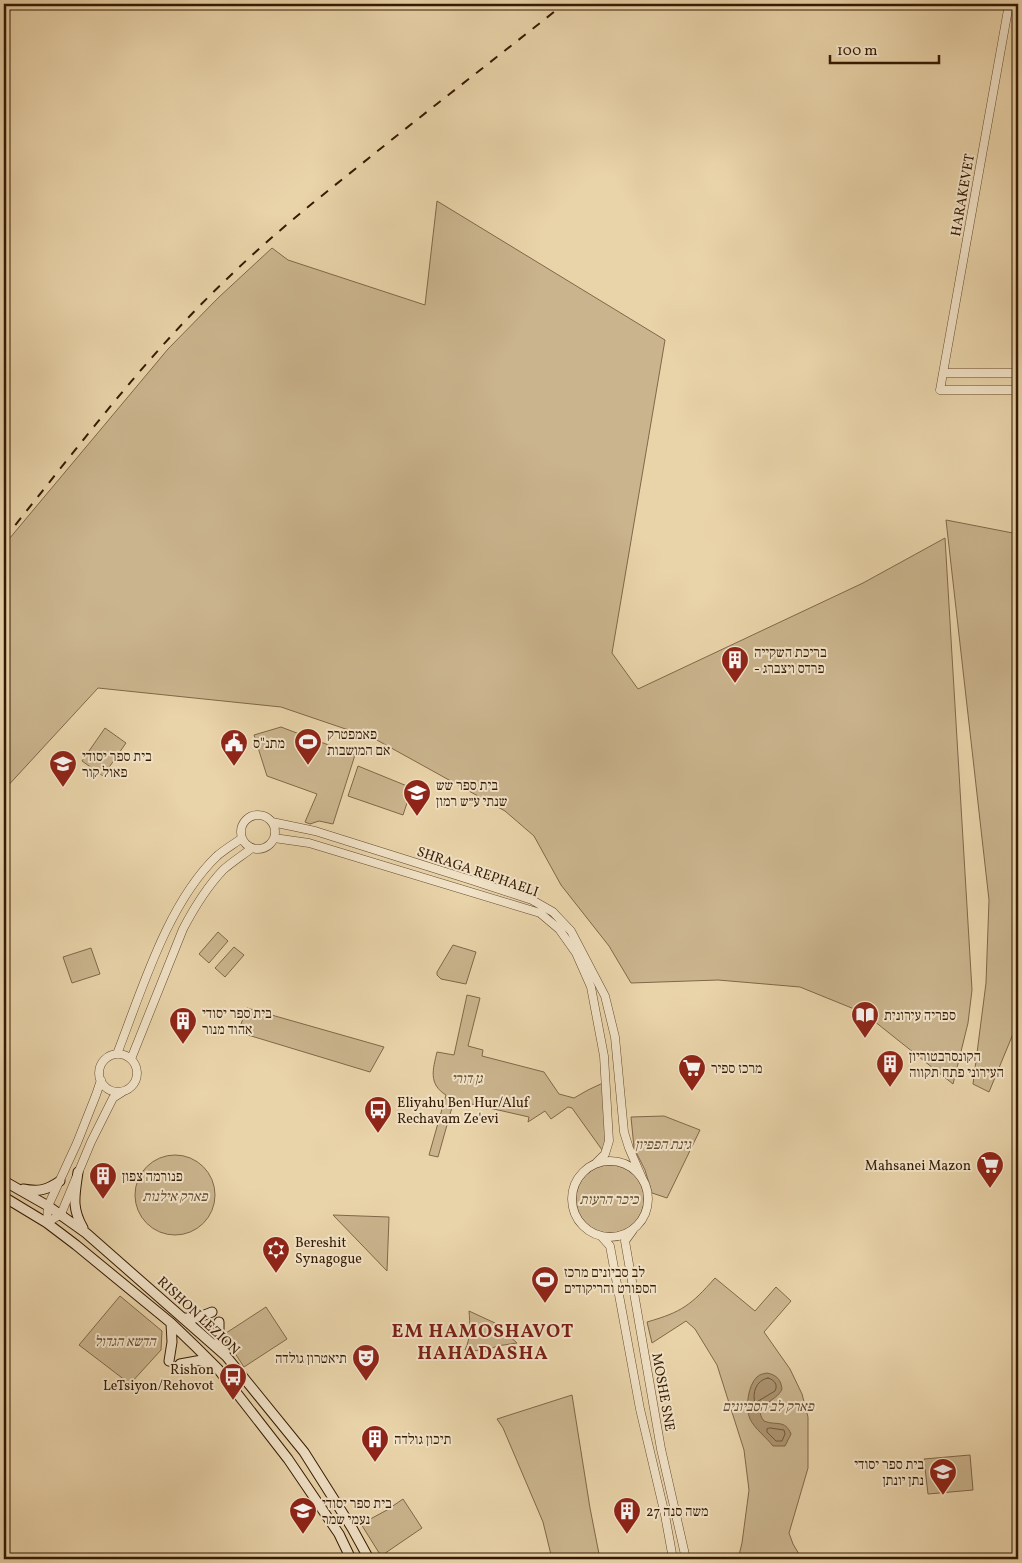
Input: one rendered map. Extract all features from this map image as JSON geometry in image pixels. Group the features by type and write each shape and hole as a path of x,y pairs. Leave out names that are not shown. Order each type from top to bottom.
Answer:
{"main road":[{"path":"78,1172 74,1198 75,1210 86,1233"},
{"name":"RISHON LEZION","path":"4,1181 61,1214 86,1233 226,1356 304,1452 352,1528 369,1559"},
{"path":"15,1187 34,1191 44,1190 60,1181"},
{"name":"RISHON LEZION","path":"4,1197 47,1223 76,1245 171,1323 218,1369 288,1459 339,1534 351,1559"},
{"path":"184,1318 197,1318 212,1312"},
{"path":"219,1322 219,1339 226,1356"},
{"path":"169,1361 172,1342 171,1323"},
{"path":"180,1364 202,1360 218,1369"}],"street":[{"name":"HARAKEVET","path":"1009,4 940,390 1018,390"},
{"path":"943,373 1018,373"},
{"path":"259,815 272,822 275,833 268,846 262,849 252,848 244,842 242,827 249,818 259,815"},
{"name":"SHRAGA REPHAELI","path":"272,822 315,831 471,880 532,900 553,912 571,932 605,996 615,1037 624,1132 628,1148 642,1178"},
{"path":"117,1054 167,927 201,874 218,856 242,838"},
{"name":"SHRAGA REPHAELI","path":"274,838 309,843 540,913 559,929 576,953 591,987 604,1056 609,1141 604,1154 596,1163"},
{"path":"131,1059 183,929 191,914 224,870 252,848"},
{"path":"117,1054 131,1059 136,1068 136,1079 133,1084 113,1098 78,1172 61,1214 47,1223 48,1206 80,1137 96,1095 101,1080 100,1069 102,1063 117,1054"},
{"path":"101,1080 113,1091 124,1091"},
{"path":"613,1161 624,1163 634,1169 642,1178 647,1188 648,1206 640,1223 633,1230 618,1237 602,1237 590,1232 580,1224 573,1213 571,1200 573,1187 578,1177 586,1168 596,1163 613,1161"},
{"name":"MOSHE SNE","path":"633,1230 625,1242 661,1449 686,1559"},
{"name":"MOSHE SNE","path":"602,1237 610,1246 636,1392 665,1514 673,1559"}],"green space":[{"path":"437,201 665,340 612,653 638,689 863,583 945,538 972,990 968,1023 953,1084 864,1013 800,987 718,980 631,983 609,946 561,885 534,836 505,811 375,739 281,707 98,688 4,790 4,545 168,349 218,298 272,248 288,260 425,305"},
{"path":"946,520 1018,534 1018,1036 1013,1034 989,1092 973,1084 986,983 989,900"},
{"name":"פאמפטרק אם המושבות","path":"281,727 355,755 333,824 319,821 310,824 305,822 317,794 267,776 254,735"},
{"path":"105,728 126,743 103,776 82,761"},
{"path":"358,766 412,788 403,815 348,796"},
{"path":"218,932 228,941 209,963 199,954"},
{"path":"453,945 476,952 466,984 441,979 437,975"},
{"path":"234,947 244,955 225,977 215,968"},
{"path":"91,948 100,974 72,983 63,957"},
{"name":"גן דורי","path":"467,995 480,998 468,1046 483,1050 482,1056 544,1072 559,1094 574,1098 605,1082 609,1141 605,1154 572,1108 568,1107 551,1119 545,1111 528,1122 529,1117 454,1100 438,1157 429,1155 446,1095 440,1091 434,1081 433,1070 437,1052 454,1055"},
{"path":"247,1008 384,1047 370,1072 238,1032"},
{"name":"גינת הפפיון","path":"664,1116 700,1130 667,1198 652,1193 645,1170 634,1148 631,1117"},
{"name":"פארק אילנות","path":"175,1155 190,1158 203,1167 212,1180 215,1195 212,1210 203,1223 190,1232 175,1235 160,1232 147,1223 138,1210 135,1195 138,1180 147,1167 160,1158"},
{"name":"כיכר הרעות","path":"610,1165 623,1168 634,1175 641,1186 644,1199 641,1212 634,1223 623,1230 610,1233 597,1230 586,1223 579,1212 576,1199 579,1186 586,1175 597,1168"},
{"path":"333,1215 389,1217 387,1271"},
{"name":"פארק לב הסביונים","path":"715,1278 755,1311 776,1287 791,1301 764,1332 790,1369 802,1394 808,1417 808,1468 789,1533 802,1559 738,1559 749,1490 744,1450 717,1365 695,1329 686,1321 652,1343 647,1322 678,1311 699,1295"},
{"name":"הדשא הגדול","path":"120,1296 162,1331 161,1350 130,1384 79,1345"},
{"path":"266,1307 287,1339 244,1367 223,1335"},
{"path":"469,1311 495,1323 517,1343 497,1346 486,1351 465,1350 469,1336"},
{"path":"572,1395 600,1559 552,1559 543,1522 503,1428 497,1419"},
{"path":"970,1455 973,1490 928,1494 924,1459"},
{"path":"403,1499 422,1528 381,1556 361,1524"}],"water":[{"path":"767,1373 778,1378 782,1389 763,1407 761,1416 764,1421 783,1425 789,1429 791,1434 785,1446 773,1446 755,1426 748,1414 748,1397 751,1385 758,1376"}],"railway":[{"path":"4,539 141,370 170,337 231,275 310,206 564,4"}],"place":[{"name":"בריכת השקייה - פרדס ויצברג","path":"735,684"},
{"name":"פאמפטרק אם המושבות","path":"308,766"},
{"name":"מתנ\"ס","path":"234,767"},
{"name":"בית ספר יסודי פאול קור","path":"63,788"},
{"name":"בית ספר שש שנתי ע״ש רמון","path":"417,817"},
{"name":"ספריה עירונית","path":"865,1039"},
{"name":"בית ספר יסודי אהוד מנור","path":"183,1045"},
{"name":"הקונסרבטוריון העירוני פתח תקווה","path":"890,1088"},
{"name":"מרכז ספיר","path":"692,1092"},
{"name":"Eliyahu Ben Hur/Aluf Rechavam Ze'evi","path":"378,1134"},
{"name":"Mahsanei Mazon","path":"990,1189"},
{"name":"פנורמה צפון","path":"103,1200"},
{"name":"Bereshit Synagogue","path":"276,1274"},
{"name":"לב סביונים מרכז הספורט והריקודים","path":"545,1304"},
{"name":"תיאטרון גולדה","path":"366,1382"},
{"name":"Rishon LeTsiyon/Rehovot","path":"233,1401"},
{"name":"תיכון גולדה","path":"375,1463"},
{"name":"בית ספר יסודי נתן יונתן","path":"943,1496"},
{"name":"בית ספר יסודי נעמי שמר","path":"303,1535"},
{"name":"משה סנה 27","path":"627,1535"}],"district":[{"name":"EM HAMOSHAVOT HAHADASHA","path":"483,1341"}]}
